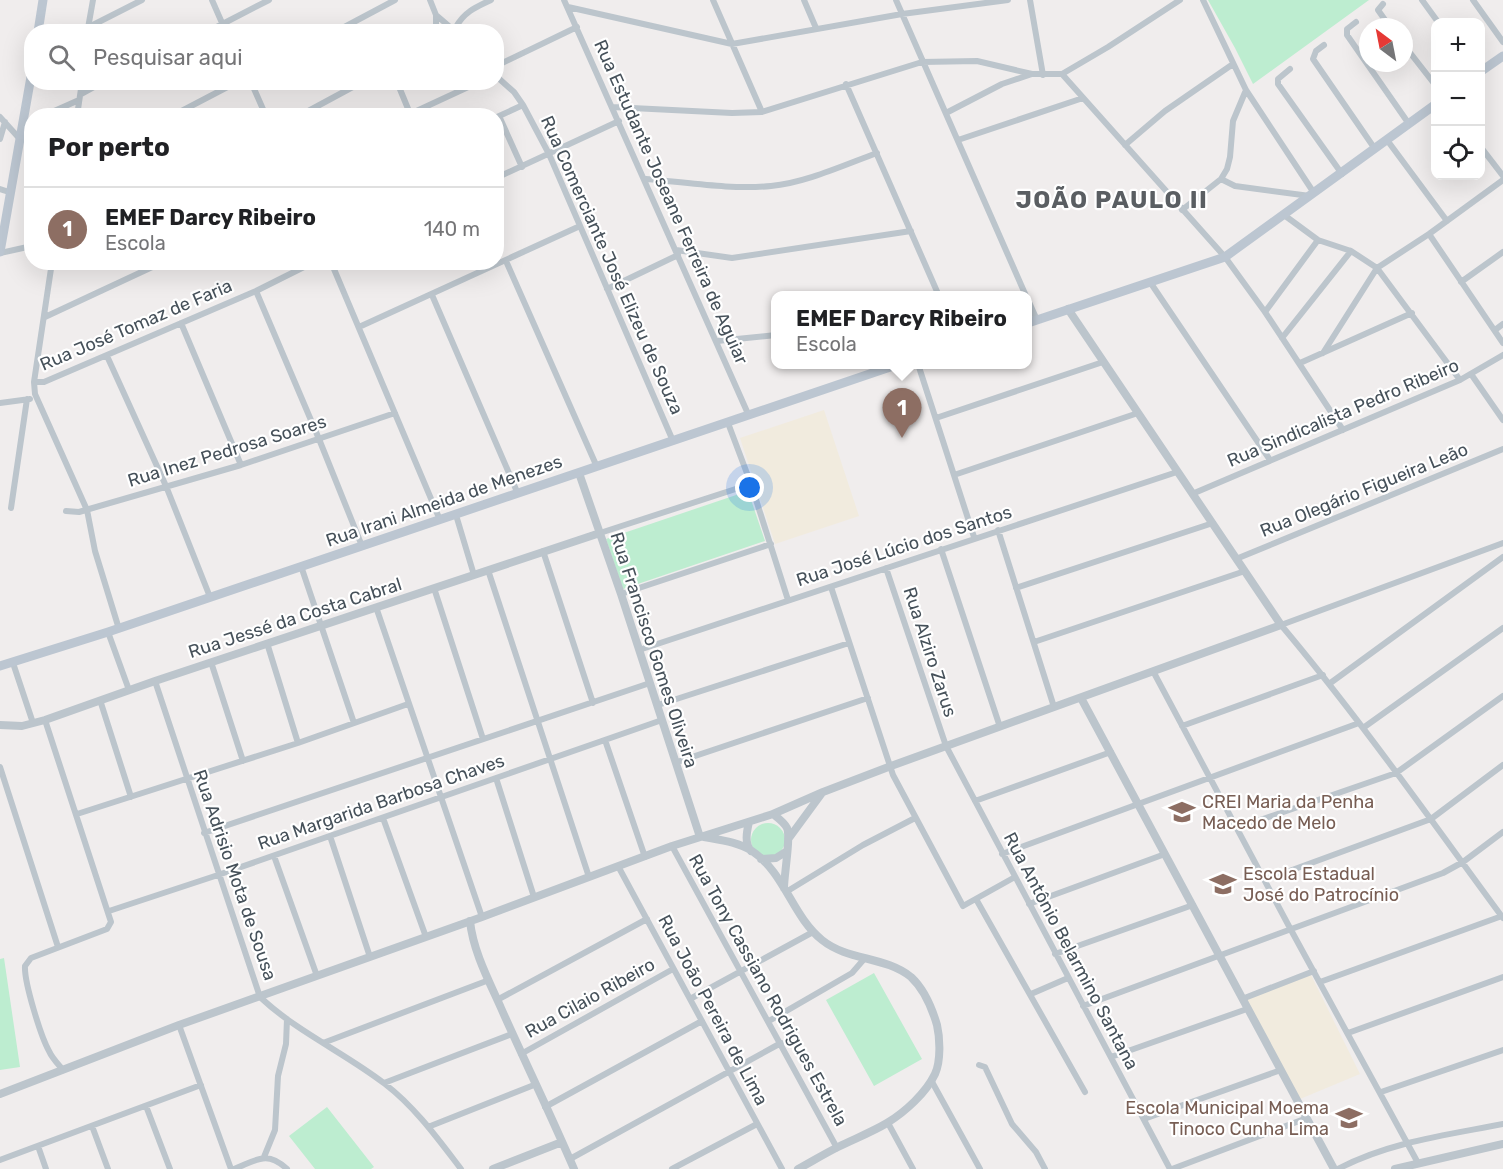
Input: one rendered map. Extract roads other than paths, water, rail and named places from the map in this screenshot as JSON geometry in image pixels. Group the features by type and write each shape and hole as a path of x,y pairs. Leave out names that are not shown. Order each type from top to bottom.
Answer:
{"main road":[{"path":"39,24 43,0"},
{"path":"1485,69 1503,56"},
{"path":"28,108 30,90"},
{"path":"1032,321 1225,257 1431,108"},
{"path":"0,253 4,190 24,128"},
{"name":"Rua Irani Almeida de Menezes","path":"0,666 108,632 885,369"}],"street":[{"path":"89,24 93,0"},
{"path":"97,24 141,0"},
{"path":"212,0 223,24 268,0"},
{"path":"350,24 395,0"},
{"path":"430,0 437,24"},
{"path":"456,24 468,12 491,0"},
{"path":"714,0 762,112"},
{"path":"804,0 816,28"},
{"path":"896,0 1024,291"},
{"path":"566,3 732,44 902,14 1008,0"},
{"path":"1030,0 1043,75"},
{"path":"612,107 732,113 762,112 922,62 977,61 1032,74 1062,74 1180,0"},
{"path":"1203,0 1246,90 1312,194"},
{"path":"1422,0 1435,18"},
{"path":"1473,0 1503,42"},
{"name":"Rua Estudante Joseane Ferreira de Aguiar","path":"566,3 750,416"},
{"path":"1383,4 1378,10 1384,18"},
{"path":"436,15 449,24"},
{"path":"1356,22 1347,29 1347,35 1409,124"},
{"path":"504,62 577,27"},
{"path":"1324,45 1314,54 1314,63 1375,149"},
{"path":"1413,57 1431,80"},
{"path":"1125,145 1165,111 1233,64"},
{"path":"1290,69 1278,79 1278,84 1342,174"},
{"path":"946,113 1002,84 1032,74"},
{"path":"1062,74 1225,257 1265,312 1343,430"},
{"name":"Rua Comerciante José Elizeu de Souza","path":"504,83 523,105 549,154 673,441"},
{"path":"846,84 937,291"},
{"path":"78,108 81,90"},
{"path":"59,108 91,90"},
{"path":"187,108 222,90"},
{"path":"255,90 262,108"},
{"path":"313,108 347,90"},
{"path":"400,90 408,108"},
{"path":"425,108 463,90"},
{"path":"1182,210 1221,179 1230,157 1233,121 1246,90"},
{"path":"958,140 1083,98"},
{"path":"504,114 523,105"},
{"path":"2,119 19,138"},
{"path":"0,139 2,119"},
{"path":"504,174 619,121"},
{"path":"504,129 522,166"},
{"path":"1387,140 1447,221"},
{"path":"645,179 742,187 771,186 795,182 877,153"},
{"path":"1323,353 1377,268 1429,234 1503,178 1485,153"},
{"path":"1221,179 1235,186 1312,194"},
{"path":"1284,215 1318,240 1351,251 1377,268 1460,380"},
{"path":"580,226 506,261 597,467"},
{"path":"607,289 677,253 732,258 911,231"},
{"path":"1429,234 1503,343"},
{"path":"1265,312 1318,240"},
{"path":"0,253 24,248"},
{"path":"1282,338 1351,251"},
{"path":"1461,282 1503,252"},
{"path":"51,270 34,382 36,398 87,510 95,551 119,628"},
{"path":"45,317 147,270"},
{"name":"Rua José Tomaz de Faria","path":"34,382 44,382 107,356 256,291 298,270"},
{"path":"334,270 440,520"},
{"path":"358,327 486,270"},
{"path":"1150,282 1270,460"},
{"path":"256,291 320,439 362,546"},
{"path":"432,295 518,494"},
{"path":"1068,309 1281,625 1361,725 1502,917 1320,982"},
{"path":"1299,363 1412,313"},
{"path":"181,323 241,465"},
{"path":"1495,330 1503,324"},
{"path":"717,342 771,335"},
{"name":"Rua Sindicalista Pedro Ribeiro","path":"1192,494 1460,380 1503,355"},
{"path":"107,356 166,486 210,597"},
{"path":"936,418 1103,362"},
{"path":"920,369 974,537"},
{"path":"1471,374 1503,420"},
{"path":"0,403 36,398"},
{"path":"11,508 27,399"},
{"name":"Rua Inez Pedrosa Soares","path":"66,511 73,513 87,510 241,465 395,413"},
{"path":"954,475 1138,413"},
{"path":"728,423 751,483 788,600"},
{"name":"Rua Olegário Figueira Leão","path":"1236,559 1503,449"},
{"name":"Rua José Lúcio dos Santos","path":"639,650 1178,471"},
{"name":"Rua Francisco Gomes Oliveira","path":"579,473 677,762 700,837"},
{"path":"600,533 751,483"},
{"path":"456,515 474,574"},
{"path":"1016,588 1213,523"},
{"path":"998,530 1054,707"},
{"name":"Rua Jessé da Costa Cabral","path":"0,725 22,726 45,720 376,606 600,533"},
{"path":"0,1094 179,1025 482,917 672,846 773,814 891,765 1503,543"},
{"path":"621,594 771,544"},
{"path":"941,549 1000,727"},
{"path":"543,551 593,703"},
{"path":"1329,684 1503,557"},
{"path":"301,566 354,723"},
{"name":"Rua Alziro Zarus","path":"886,568 946,746"},
{"path":"488,570 589,877"},
{"path":"1034,642 1245,572"},
{"path":"831,587 896,783 963,906 1015,877"},
{"path":"434,588 483,739"},
{"path":"376,606 482,917"},
{"path":"1002,854 1361,725 1503,628"},
{"path":"108,632 129,690"},
{"path":"267,643 298,743"},
{"path":"658,705 849,643"},
{"path":"211,662 243,761"},
{"path":"14,663 33,723"},
{"path":"1153,671 1418,1164"},
{"path":"1182,726 1323,675"},
{"name":"Rua Adrisio Mota de Sousa","path":"154,681 260,997 287,1019 384,1083 428,1127 461,1169"},
{"name":"Rua Margarida Barbosa Chaves","path":"204,833 650,683"},
{"path":"1237,828 1396,773 1503,696"},
{"path":"677,762 868,698"},
{"path":"1080,698 1336,1169 1376,1151 1503,1124"},
{"path":"100,700 131,797"},
{"path":"77,814 298,743 408,704"},
{"path":"45,720 111,918 110,926 100,933 31,958 25,966 44,1041 50,1054 63,1070"},
{"name":"Rua Margarida Barbosa Chaves","path":"109,911 274,856 662,720"},
{"path":"605,740 645,857"},
{"name":"Rua Antônio Belarmino Santana","path":"946,746 1171,1169"},
{"path":"975,801 1111,752"},
{"path":"1265,880 1431,819 1503,765"},
{"path":"0,767 58,947"},
{"path":"496,778 534,897"},
{"path":"789,838 823,792"},
{"path":"773,814 784,822 788,829 785,890"},
{"path":"382,818 426,937"},
{"path":"785,890 862,845 915,818"},
{"path":"749,822 747,836 748,848 751,851"},
{"path":"1083,1006 1443,873 1503,832"},
{"path":"330,836 370,957"},
{"path":"700,837 725,841 751,851 761,859 813,932 834,948 889,965 911,978 928,1001 938,1029 939,1047 936,1072 918,1097 888,1123 798,1169"},
{"name":"Rua Tony Cassiano Rodrigues Estrela","path":"672,846 837,1148"},
{"path":"761,859 776,858 786,851"},
{"path":"1029,904 1165,854"},
{"path":"274,856 317,976"},
{"name":"Rua João Pereira de Lima","path":"618,866 782,1169"},
{"path":"976,899 1085,1092"},
{"path":"1055,954 1193,905"},
{"path":"497,999 646,919"},
{"path":"470,921 474,944 489,980 534,1085 574,1169"},
{"path":"690,999 813,932"},
{"path":"769,1021 852,973 865,958"},
{"name":"Rua Cilaio Ribeiro","path":"521,1054 673,969"},
{"path":"1242,999 1314,971"},
{"path":"1348,1033 1503,977"},
{"path":"1031,994 1068,978"},
{"path":"323,1042 489,980"},
{"path":"1111,1057 1247,1009"},
{"path":"264,1157 275,1130 278,1076 286,1044 287,1019"},
{"path":"544,1107 702,1021"},
{"path":"179,1025 233,1169 264,1157 274,1159 287,1169"},
{"path":"384,1083 512,1034"},
{"path":"570,1159 781,1043"},
{"path":"1381,1092 1503,1050"},
{"path":"979,1065 987,1070 1012,1124 1032,1146 1043,1168"},
{"path":"1144,1119 1281,1070"},
{"path":"931,1080 980,1169"},
{"path":"0,1160 201,1085"},
{"path":"428,1127 534,1085"},
{"path":"146,1106 170,1169"},
{"path":"1171,1169 1307,1118"},
{"path":"888,1123 913,1169"},
{"path":"672,1169 757,1124"},
{"path":"92,1126 108,1169"},
{"path":"496,1169 562,1142"},
{"path":"1395,1169 1503,1144"},
{"path":"38,1146 46,1169"}],"place":[{"name":"EMEF Darcy Ribeiro","path":"902,438"},
{"name":"CREI Maria da Penha Macedo de Melo","path":"1182,812"},
{"name":"Escola Estadual José do Patrocínio","path":"1223,884"},
{"name":"Escola Municipal Moema Tinoco Cunha Lima","path":"1349,1118"}],"district":[{"name":"JOÃO PAULO II","path":"1112,200"}]}
